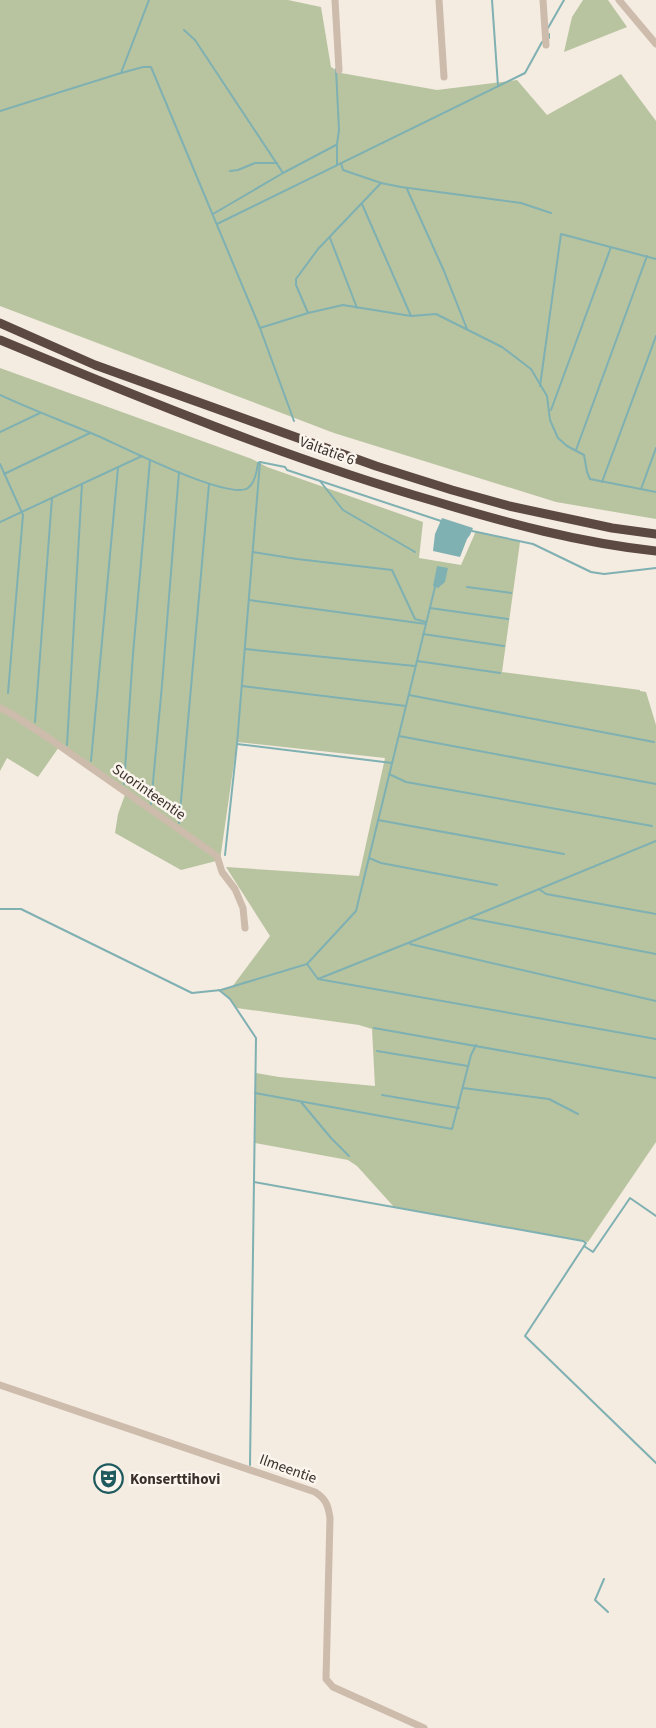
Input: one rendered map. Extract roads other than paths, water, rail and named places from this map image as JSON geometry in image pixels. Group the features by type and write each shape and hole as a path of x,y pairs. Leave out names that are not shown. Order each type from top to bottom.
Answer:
{"highway":[{"name":"Valtatie 6","path":"0,323 95,365 376,466 509,506 612,528 656,534"},
{"name":"Valtatie 6","path":"0,340 90,377 387,488 548,533 656,551"}],"street":[{"path":"335,0 339,70"},
{"path":"439,0 444,77"},
{"path":"543,0 546,45"},
{"path":"620,0 654,39"},
{"name":"Suorinteentie","path":"0,708 47,737 217,856 222,872 235,890 243,908 245,928"},
{"name":"Ilmeentie","path":"0,1385 315,1492 325,1498 330,1518 326,1679 333,1687 424,1728"}],"water":[{"path":"442,518 473,528 460,557 433,551 435,534"},
{"path":"437,566 448,568 445,582 438,588 433,586"}],"waterway":[{"path":"121,73 149,0"},
{"path":"492,0 498,86"},
{"path":"548,28 564,0"},
{"path":"184,30 195,40 283,173"},
{"path":"217,224 525,73 542,42 549,38 549,34"},
{"path":"0,111 121,73 151,67 260,328 294,421"},
{"path":"336,69 339,130 337,165"},
{"path":"213,214 336,145"},
{"path":"230,171 255,163 277,163"},
{"path":"341,163 343,170 381,183 521,203 551,213"},
{"path":"308,313 296,285 296,279 318,249 381,183"},
{"path":"407,189 467,329"},
{"path":"362,204 411,316"},
{"path":"540,386 561,234 656,259"},
{"path":"330,238 357,308"},
{"path":"551,410 611,247"},
{"path":"576,450 647,256"},
{"path":"260,328 343,305 411,316 436,314 502,347 531,369 547,396 550,420 558,438 584,455 590,479 656,492"},
{"path":"602,482 656,336"},
{"path":"0,395 174,471 220,487 237,490 248,488 254,480 260,462"},
{"path":"0,432 40,413"},
{"path":"4,474 90,433"},
{"path":"641,489 656,448"},
{"path":"0,522 142,456"},
{"path":"124,784 150,460"},
{"path":"260,462 285,467 287,470 441,521"},
{"path":"225,855 237,744 260,462"},
{"path":"0,464 23,515 8,693"},
{"path":"91,761 118,468"},
{"path":"151,804 179,472"},
{"path":"320,481 343,510 415,552"},
{"path":"67,745 82,484"},
{"path":"179,823 209,484"},
{"path":"35,722 52,498"},
{"path":"472,531 533,544 591,572 604,574 656,568"},
{"path":"253,552 392,570 415,619 426,622"},
{"path":"0,909 21,909 192,993 221,990 307,964 356,911 435,587"},
{"path":"467,587 511,593"},
{"path":"249,600 426,624"},
{"path":"430,608 508,619"},
{"path":"423,634 504,646"},
{"path":"245,649 415,666"},
{"path":"417,661 500,673"},
{"path":"242,686 406,706"},
{"path":"409,695 654,742"},
{"path":"399,736 656,784"},
{"path":"237,744 392,763"},
{"path":"389,774 406,782 652,826"},
{"path":"378,820 564,854"},
{"path":"318,979 656,841"},
{"path":"369,858 381,863 497,885"},
{"path":"539,889 546,894 656,914"},
{"path":"470,918 656,954"},
{"path":"410,944 656,1001"},
{"path":"307,964 318,979 656,1039"},
{"path":"219,990 230,999 256,1038 250,1465"},
{"path":"374,1028 656,1078"},
{"path":"255,1093 452,1129 471,1055 476,1045"},
{"path":"377,1051 468,1066"},
{"path":"463,1088 549,1099 578,1114"},
{"path":"382,1095 459,1108"},
{"path":"301,1102 349,1156"},
{"path":"254,1182 586,1243 525,1336 656,1463"},
{"path":"584,1246 593,1252 630,1198 656,1216"},
{"path":"604,1579 595,1600 608,1612"}],"place":[{"name":"Konserttihovi","path":"109,1479"}]}
